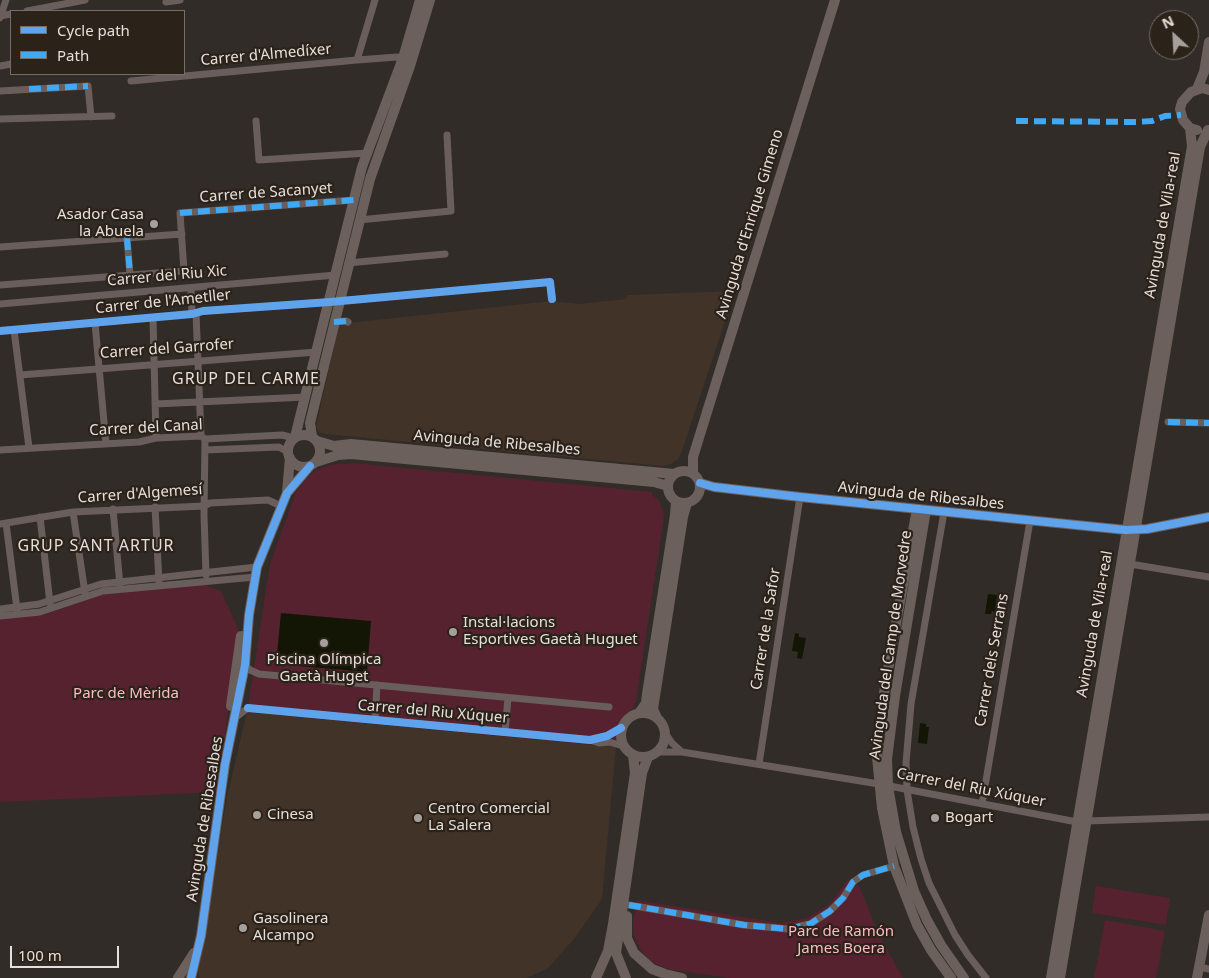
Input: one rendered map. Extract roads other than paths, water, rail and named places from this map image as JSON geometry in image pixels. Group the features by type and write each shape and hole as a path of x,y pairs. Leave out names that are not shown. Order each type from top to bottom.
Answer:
{"street":[{"path":"0,17 6,0"},
{"path":"32,10 85,0"},
{"path":"166,1 180,0"},
{"path":"357,60 374,0"},
{"path":"344,263 336,276 334,302 334,322 322,354 306,397 295,438 290,444 289,455 295,464 302,467 313,464 320,452 310,423 322,354 334,302 344,263 354,220 373,170 373,154 420,0"},
{"path":"354,220 354,200 362,167 373,154 410,66 430,0"},
{"name":"Avinguda d'Enrique Gimeno","path":"683,472 693,457 835,0"},
{"path":"1209,42 1204,72 1197,89 1186,96 1180,108 1183,120 1190,128 1209,130"},
{"name":"Carrer d'Almedíxer","path":"132,81 357,60 403,58"},
{"path":"0,91 88,86 91,116"},
{"path":"1197,89 1209,90"},
{"path":"0,119 112,116"},
{"path":"256,121 259,160 373,154"},
{"name":"Avinguda de Vila-real","path":"1060,978 1082,821 1131,530 1192,146 1190,128"},
{"name":"Avinguda de Vila-real","path":"1051,978 1130,564 1131,530 1200,147 1209,130"},
{"path":"354,220 451,211 447,135"},
{"path":"362,167 373,170"},
{"name":"Carrer de Sacanyet","path":"182,234 180,213 354,200"},
{"path":"0,247 182,234 184,271 0,285"},
{"path":"127,238 130,275"},
{"path":"344,263 445,254"},
{"name":"Carrer del Riu Xic","path":"0,304 336,276"},
{"name":"Carrer de l'Ametller","path":"0,331 194,314 203,311 334,302 550,282 552,300"},
{"path":"191,290 205,450 206,577"},
{"path":"153,318 156,438"},
{"path":"334,322 346,320 348,322"},
{"path":"95,323 106,444"},
{"path":"14,330 29,448"},
{"name":"Carrer del Garrofer","path":"20,375 198,360 322,354"},
{"path":"155,404 306,397"},
{"path":"1168,422 1209,423"},
{"path":"295,438 304,435 314,438"},
{"name":"Carrer del Canal","path":"0,450 139,442 156,438 282,436 295,438"},
{"name":"Avinguda de Ribesalbes","path":"314,438 334,446 351,444 683,472"},
{"name":"Carrer del Canal","path":"205,450 279,447 289,455"},
{"name":"Avinguda de Ribesalbes","path":"225,762 238,709 241,633 248,615 256,572 287,493 313,464 338,455 351,454 654,482 668,486"},
{"name":"Avinguda de Ribesalbes","path":"287,493 289,455"},
{"path":"683,472 700,487 695,500 687,503 676,501 669,495 669,479 683,472"},
{"name":"Avinguda de Ribesalbes","path":"700,487 1131,530 1209,517"},
{"name":"Carrer de la Safor","path":"759,764 800,497"},
{"name":"Carrer d'Algemesí","path":"3,523 74,512 204,506 210,503 268,500 281,506"},
{"path":"639,713 646,703 674,525 676,501"},
{"path":"657,718 654,709 683,516 687,503"},
{"path":"155,507 159,582"},
{"name":"Avinguda del Camp de Morvedre","path":"922,509 883,785 886,835 894,866 918,925 931,950 951,978"},
{"path":"113,510 120,586"},
{"path":"74,512 85,593"},
{"name":"Avinguda del Camp de Morvedre","path":"944,512 911,704 906,763 907,790 913,827 929,883 955,935 986,978"},
{"path":"40,517 50,605"},
{"name":"Carrer dels Serrans","path":"982,804 1030,520"},
{"path":"3,523 17,611"},
{"path":"1130,564 1209,577"},
{"path":"0,609 40,612 50,605 85,593 103,591 120,586 256,572"},
{"path":"0,616 17,611"},
{"name":"Avinguda de Ribesalbes","path":"191,978 201,936 225,762 226,742 241,662"},
{"name":"Carrer del Riu Xúquer","path":"241,662 258,674 609,708"},
{"name":"Carrer del Riu Xúquer","path":"375,720 377,685"},
{"name":"Carrer del Riu Xúquer","path":"505,732 508,698"},
{"path":"238,709 248,708"},
{"path":"238,709 248,708"},
{"name":"Carrer del Riu Xúquer","path":"248,708 590,740 623,746"},
{"path":"596,978 610,942 636,773 633,755 623,746 620,737 621,728 628,718 639,713 649,713 657,718 672,743 682,752"},
{"name":"Carrer del Riu Xúquer","path":"590,740 607,736 621,728"},
{"path":"626,978 616,953 642,773 652,754 663,744 665,733"},
{"name":"Carrer del Riu Xúquer","path":"652,754 682,752 883,785 1082,821 1209,817"},
{"path":"633,755 652,754"},
{"name":"Avinguda del Camp de Morvedre","path":"883,785 914,891 941,945 964,978"},
{"path":"629,905 744,925 788,929 810,924 830,911 843,898 853,882 863,875 894,866"},
{"path":"626,884 629,905 626,925 627,938 634,953 652,969 682,978"},
{"path":"1197,978 1204,968 1209,915"},
{"name":"Avinguda de Ribesalbes","path":"178,978 191,959 201,936"}],"place":[{"name":"Asador Casa la Abuela","path":"154,224"},
{"name":"Instal·lacions Esportives Gaetà Huguet","path":"453,632"},
{"name":"Piscina Olímpica Gaetà Huget","path":"324,643"},
{"name":"Cinesa","path":"257,815"},
{"name":"Centro Comercial La Salera","path":"418,818"},
{"name":"Bogart","path":"935,818"},
{"name":"Gasolinera Alcampo","path":"243,928"}],"district":[{"name":"GRUP DEL CARME","path":"246,379"},
{"name":"GRUP SANT ARTUR","path":"96,546"}],"park label":[{"name":"Parc de Mèrida","path":"126,694"},
{"name":"Parc de Ramón James Boera","path":"841,940"}]}
